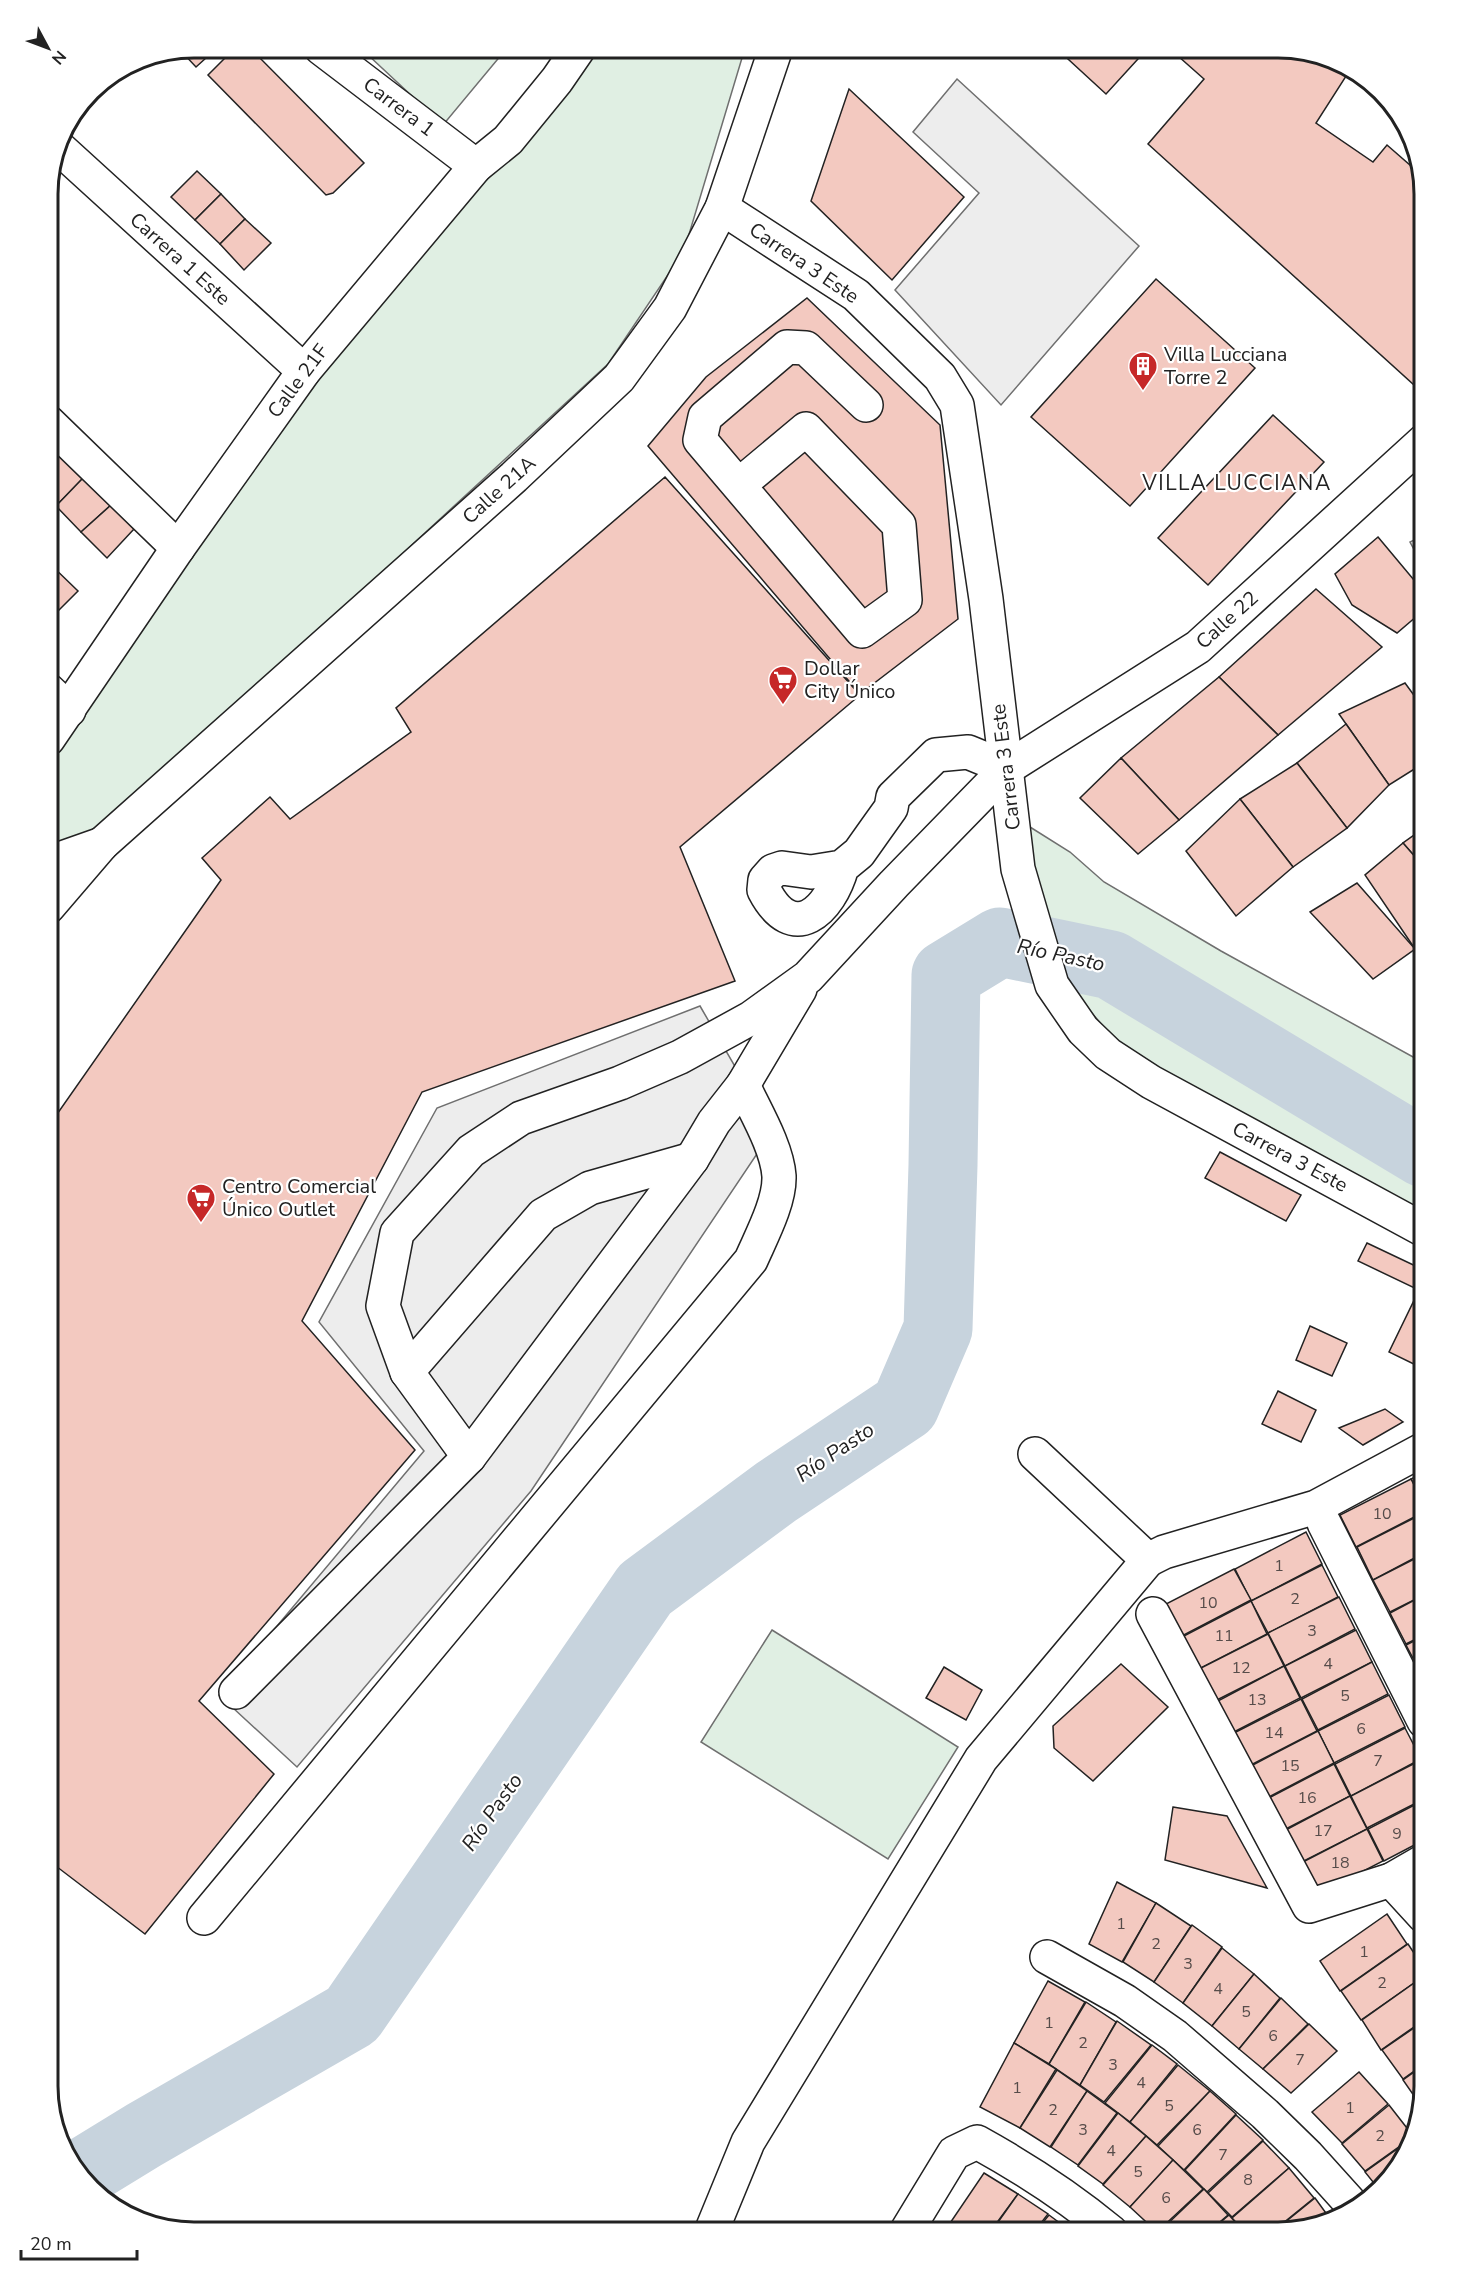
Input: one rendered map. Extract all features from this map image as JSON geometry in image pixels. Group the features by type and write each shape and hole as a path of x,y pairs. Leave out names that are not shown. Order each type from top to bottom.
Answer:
{"street":[{"name":"Carrera 1","path":"335,59 476,166"},
{"name":"Calle 21F","path":"59,700 178,548 304,371 476,166 508,140 571,59"},
{"name":"Calle 21A","path":"102,844 514,477 619,378 670,308 722,208 772,59"},
{"name":"Carrera 1 Este","path":"65,153 304,371"},
{"name":"Carrera 3 Este","path":"722,208 856,295 940,377 957,405 986,598 1018,869 1052,985 1083,1030 1108,1054 1125,1066 1414,1225"},
{"path":"745,480 806,429 899,525 905,600 862,632 700,440 705,417 787,347 806,348 866,405"},
{"path":"59,433 178,548"},
{"name":"Calle 22","path":"807,977 1007,768 1198,647 1414,456"},
{"path":"842,867 859,853 891,808 893,797 936,755 968,752 1007,768"},
{"path":"59,859 102,844"},
{"path":"59,895 102,844"},
{"path":"236,1692 469,1457 692,1159 714,1122 743,1085 807,977"},
{"path":"469,1457 407,1372 383,1306 397,1233 471,1151 520,1118 620,1083 680,1057 751,1018 807,977"},
{"path":"204,1918 751,1260 771,1216 779,1177 773,1152 743,1085"},
{"path":"407,1372 543,1215 590,1188 692,1159"},
{"path":"1035,1454 1148,1560"},
{"path":"715,2221 748,2142 981,1759 1148,1560 1164,1552 1316,1507 1414,1454"},
{"path":"1324,1523 1414,1701"},
{"path":"1153,1614 1309,1905 1391,1880 1414,1867"},
{"path":"1391,1880 1414,1905"},
{"path":"1047,1957 1125,2001 1175,2036 1265,2114 1308,2156 1348,2201"},
{"path":"912,2222 954,2153 977,2142 1060,2192 1098,2222"}],"green space":[{"path":"372,59 498,59 443,125"},
{"path":"581,59 742,59 684,251 608,364 193,752 59,857 59,742 238,476"},
{"path":"1030,827 1070,852 1104,882 1221,951 1414,1057 1414,1134 1349,1092 1082,939 1050,932 1031,884"},
{"path":"1098,976 1414,1166 1414,1212 1135,1063 1071,989"},
{"path":"772,1630 958,1747 888,1859 701,1742"}],"shaded area":[{"path":"957,79 1139,246 1001,405 895,290 979,193 913,132"},
{"path":"700,1006 759,1108 775,1127 531,1491 297,1767 219,1695 424,1451 319,1322 437,1108"}],"building":[{"path":"188,59 205,59 196,67"},
{"path":"224,59 261,59 364,163 333,193 326,195 208,75"},
{"path":"1068,59 1138,59 1106,94"},
{"path":"1181,59 1287,59 1304,61 1338,72 1346,77 1316,123 1373,162 1387,145 1410,165 1414,194 1414,385 1148,144 1204,79"},
{"path":"849,89 964,197 892,280 811,201"},
{"path":"197,171 221,194 195,220 171,197"},
{"path":"221,194 245,219 220,244 195,220"},
{"path":"245,219 271,243 244,270 220,244"},
{"name":"Villa Lucciana Torre 2","path":"1156,279 1255,368 1130,506 1031,417"},
{"path":"807,298 940,425 958,619 860,694 648,446 706,377"},
{"path":"1273,415 1324,462 1208,585 1158,538"},
{"path":"59,456 83,478 59,503"},
{"name":"Centro Comercial Único Outlet","path":"665,477 860,695 680,847 735,981 422,1092 302,1321 415,1450 199,1701 274,1774 145,1934 58,1868 59,1112 221,880 202,858 270,797 290,819 411,732 396,708"},
{"path":"83,478 111,505 81,532 59,509 59,503"},
{"path":"111,505 134,529 107,558 81,532"},
{"path":"1378,537 1414,580 1414,619 1397,633 1352,605 1335,574"},
{"path":"59,572 78,591 59,610"},
{"path":"1316,589 1382,647 1278,735 1219,677"},
{"path":"1219,677 1278,735 1179,820 1121,758"},
{"path":"1405,683 1414,695 1414,769 1389,785 1339,714"},
{"path":"1346,724 1389,785 1347,828 1297,763"},
{"path":"1121,758 1179,820 1138,854 1080,798"},
{"path":"1297,763 1347,828 1293,867 1240,799"},
{"path":"1240,799 1293,867 1236,916 1186,851"},
{"path":"1414,835 1414,856 1403,843"},
{"path":"1403,843 1414,856 1414,948 1365,875"},
{"path":"1357,883 1414,950 1373,979 1310,912"},
{"path":"1220,1152 1301,1195 1286,1221 1205,1178"},
{"path":"1367,1243 1414,1265 1414,1288 1358,1261"},
{"path":"1414,1300 1414,1364 1389,1352"},
{"path":"1310,1326 1347,1343 1332,1376 1296,1360"},
{"path":"1278,1391 1316,1410 1301,1442 1262,1424"},
{"path":"1385,1409 1403,1422 1363,1445 1339,1428"},
{"path":"1411,1479 1414,1485 1414,1517 1356,1547 1340,1515"},
{"path":"1414,1518 1414,1558 1373,1580 1357,1547"},
{"path":"1306,1532 1322,1564 1251,1601 1235,1569"},
{"path":"1414,1559 1414,1600 1390,1612 1373,1580"},
{"path":"1322,1565 1338,1597 1268,1633 1251,1601"},
{"path":"1234,1569 1251,1600 1180,1637 1164,1605"},
{"path":"1339,1597 1355,1629 1285,1666 1268,1633"},
{"path":"1414,1600 1414,1640 1406,1644 1390,1613"},
{"path":"1251,1601 1267,1634 1197,1670 1180,1638"},
{"path":"1356,1630 1372,1662 1301,1698 1285,1666"},
{"path":"1268,1634 1284,1666 1213,1702 1197,1670"},
{"path":"1414,1641 1414,1660 1406,1645"},
{"path":"1372,1662 1388,1694 1318,1730 1302,1699"},
{"path":"1121,1664 1168,1707 1093,1781 1054,1748 1053,1726"},
{"path":"1284,1666 1300,1698 1230,1734 1214,1703"},
{"path":"944,1667 982,1690 966,1720 926,1698"},
{"path":"1389,1695 1405,1727 1334,1763 1318,1731"},
{"path":"1301,1699 1317,1731 1247,1767 1230,1735"},
{"path":"1405,1728 1414,1745 1414,1763 1351,1796 1335,1764"},
{"path":"1318,1731 1334,1763 1263,1800 1247,1768"},
{"path":"1334,1764 1350,1796 1280,1832 1263,1801"},
{"path":"1414,1764 1414,1804 1367,1828 1351,1796"},
{"path":"1350,1796 1367,1829 1296,1865 1280,1833"},
{"path":"1414,1805 1414,1845 1384,1861 1368,1829"},
{"path":"1173,1807 1227,1816 1267,1888 1165,1860"},
{"path":"1367,1829 1383,1861 1313,1897 1297,1865"},
{"path":"1117,1882 1156,1903 1122,1962 1089,1944"},
{"path":"1156,1903 1191,1926 1154,1982 1123,1962"},
{"path":"1387,1914 1407,1944 1340,1991 1320,1961"},
{"path":"1192,1925 1222,1947 1183,2003 1154,1982"},
{"path":"1408,1944 1414,1953 1414,1983 1361,2020 1341,1991"},
{"path":"1222,1948 1254,1974 1212,2026 1183,2003"},
{"path":"1254,1974 1280,1998 1239,2049 1212,2026"},
{"path":"1048,1981 1085,2002 1049,2064 1014,2043"},
{"path":"1414,1983 1414,2027 1381,2050 1362,2020"},
{"path":"1281,1998 1308,2024 1263,2069 1239,2049"},
{"path":"1086,2002 1116,2022 1080,2085 1049,2064"},
{"path":"1117,2021 1151,2045 1104,2102 1080,2085"},
{"path":"1309,2024 1337,2051 1291,2093 1263,2069"},
{"path":"1414,2028 1414,2071 1403,2079 1382,2050"},
{"path":"1014,2043 1056,2069 1020,2128 980,2107"},
{"path":"1152,2045 1177,2064 1130,2122 1105,2103"},
{"path":"1178,2065 1210,2091 1157,2145 1130,2122"},
{"path":"1057,2070 1087,2091 1050,2147 1020,2128"},
{"path":"1359,2072 1388,2104 1342,2143 1312,2112"},
{"path":"1414,2072 1413,2094 1403,2080"},
{"path":"1087,2091 1117,2113 1078,2165 1051,2147"},
{"path":"1210,2091 1236,2114 1184,2170 1158,2146"},
{"path":"1389,2105 1407,2128 1398,2147 1365,2171 1342,2144"},
{"path":"1118,2113 1146,2136 1103,2184 1078,2166"},
{"path":"1236,2115 1263,2140 1207,2192 1185,2170"},
{"path":"1146,2136 1173,2160 1130,2207 1103,2185"},
{"path":"1263,2141 1289,2168 1232,2217 1208,2193"},
{"path":"1398,2149 1373,2182 1365,2172"},
{"path":"1173,2160 1203,2189 1168,2222 1146,2222 1130,2207"},
{"path":"1289,2168 1314,2198 1285,2221 1236,2222 1232,2218"},
{"path":"984,2173 1018,2194 998,2222 951,2222"},
{"path":"1204,2189 1228,2215 1220,2222 1170,2222"},
{"path":"1018,2194 1048,2214 1042,2222 998,2222"},
{"path":"1315,2198 1326,2213 1313,2217 1287,2221"},
{"path":"1049,2215 1058,2222 1043,2222"},
{"path":"1229,2215 1235,2222 1221,2222"}],"waterway":[{"name":"Río Pasto","path":"88,2169 352,2015 645,1589 776,1492 905,1406 938,1329 946,975 1000,942 1111,965 1414,1147"}],"place":[{"name":"Villa Lucciana Torre 2","path":"1143,392"},
{"name":"Dollar City Único","path":"783,706"},
{"name":"Centro Comercial Único Outlet","path":"201,1224"}],"district":[{"name":"VILLA LUCCIANA","path":"1237,483"}]}
